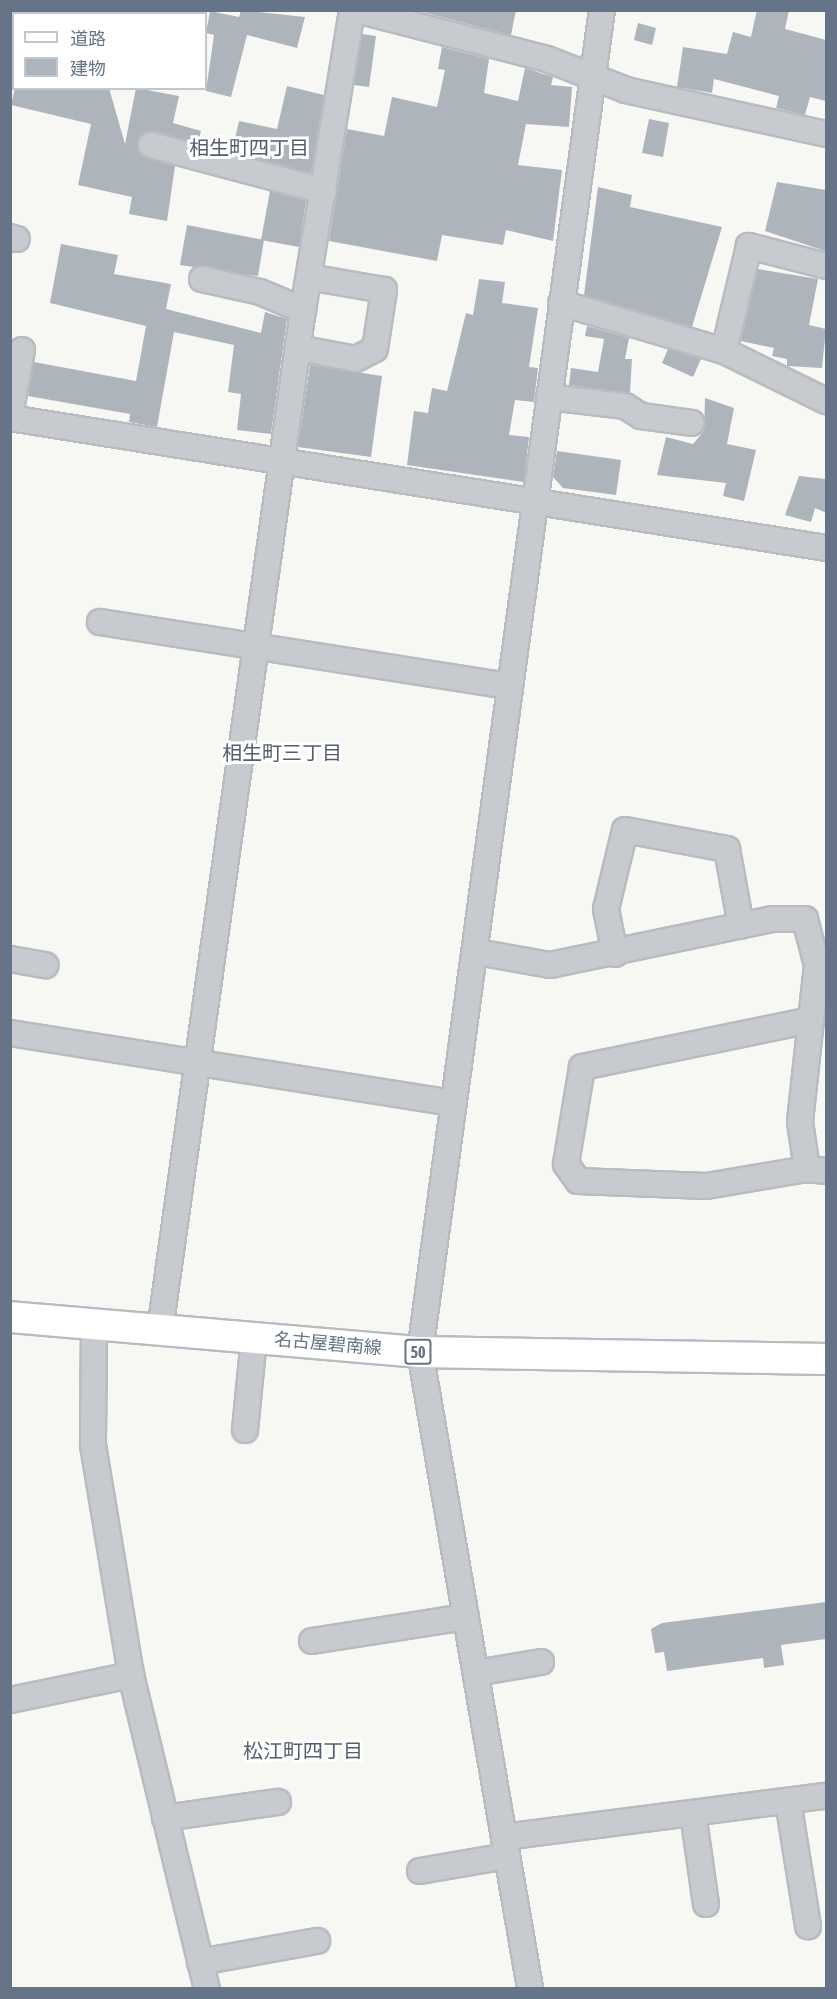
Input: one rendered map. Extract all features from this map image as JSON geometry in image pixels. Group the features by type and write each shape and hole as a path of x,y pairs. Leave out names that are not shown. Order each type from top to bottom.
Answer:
{"main road":[{"name":"名古屋碧南線","path":"10,1317 420,1352 826,1359"}],"street":[{"path":"160,1330 303,310 354,10 547,58 594,78 826,134"},
{"path":"530,1989 420,1352 453,1103 477,952 510,686 602,10"},
{"path":"151,145 324,191"},
{"path":"724,351 749,246 826,266"},
{"path":"298,348 356,359 375,350 384,290 309,277"},
{"path":"202,279 260,292 303,310"},
{"path":"561,303 724,351 826,401"},
{"path":"22,350 10,416 826,548"},
{"path":"549,397 625,406 640,416 692,423"},
{"path":"100,622 510,686"},
{"path":"615,954 606,909 625,830 727,849 741,926"},
{"path":"477,952 550,965 615,954 741,926 805,919 817,965 800,1122 817,1170 706,1186 578,1181 566,1164 582,1067 811,1020"},
{"path":"10,959 45,965"},
{"path":"10,1033 453,1103"},
{"path":"94,1325 93,1445 131,1675 207,1989"},
{"path":"245,1430 254,1338"},
{"path":"312,1641 466,1617"},
{"path":"476,1673 541,1662"},
{"path":"10,1700 131,1675"},
{"path":"420,1871 506,1846 693,1813 826,1796"},
{"path":"788,1801 808,1926"},
{"path":"165,1818 278,1802"},
{"path":"693,1813 706,1904"},
{"path":"200,1962 317,1941"}],"building":[{"path":"241,10 305,17 297,48 247,35 231,97 206,91 214,35 207,33 210,11 239,17"},
{"path":"415,10 516,10 511,35"},
{"path":"757,10 789,10 785,29 826,40 826,101 810,97 805,115 776,108 779,96 714,79 712,93 677,87 683,47 727,54 733,32 751,37"},
{"path":"638,23 656,28 652,45 634,40"},
{"path":"362,34 376,36 369,87 354,85"},
{"path":"442,47 489,59 484,93 518,101 525,68 553,77 551,85 572,87 569,127 526,124 518,165 562,170 553,241 506,230 503,245 442,235 437,261 329,241 347,129 384,136 392,97 437,107 445,70 438,69"},
{"path":"287,86 324,95 311,173 232,152 239,121 277,129"},
{"path":"15,90 110,90 125,144 136,90 179,96 173,123 201,131 198,143 154,131 137,142 141,155 175,166 167,221 129,214 132,197 78,185 91,124 11,105"},
{"path":"649,119 669,123 663,157 642,153"},
{"path":"777,182 826,190 825,251 765,231"},
{"path":"598,187 632,195 630,207 722,227 692,327 584,295"},
{"path":"270,191 306,201 299,247 261,240"},
{"path":"187,225 264,240 258,276 180,265"},
{"path":"61,244 118,255 114,274 171,284 166,309 261,333 265,312 287,319 271,434 237,430 241,394 228,392 234,345 174,332 157,427 129,422 130,414 28,396 34,362 136,381 146,326 50,303"},
{"path":"758,269 818,279 809,325 826,329 822,368 787,366 787,359 772,356 774,348 741,341"},
{"path":"479,279 505,282 502,303 538,308 529,367 538,368 534,402 515,400 509,435 529,437 524,482 407,465 414,411 428,413 432,388 447,391 466,313 473,315"},
{"path":"587,326 629,338 625,359 632,359 630,393 569,385 571,368 598,372 604,339 585,336"},
{"path":"668,349 701,359 693,377 662,363"},
{"path":"310,365 382,376 371,457 298,447"},
{"path":"705,398 734,408 727,444 756,450 744,501 723,496 726,483 657,475 666,437 693,444 704,431"},
{"path":"557,451 621,460 616,495 563,488 553,477"},
{"path":"799,476 826,479 826,513 815,508 811,522 785,515"},
{"path":"826,1602 826,1639 781,1645 784,1665 764,1668 763,1658 667,1671 664,1652 655,1653 651,1629 662,1623"}],"district":[{"name":"相生町四丁目","path":"249,147"},
{"name":"相生町三丁目","path":"282,752"},
{"name":"松江町四丁目","path":"303,1750"}]}
